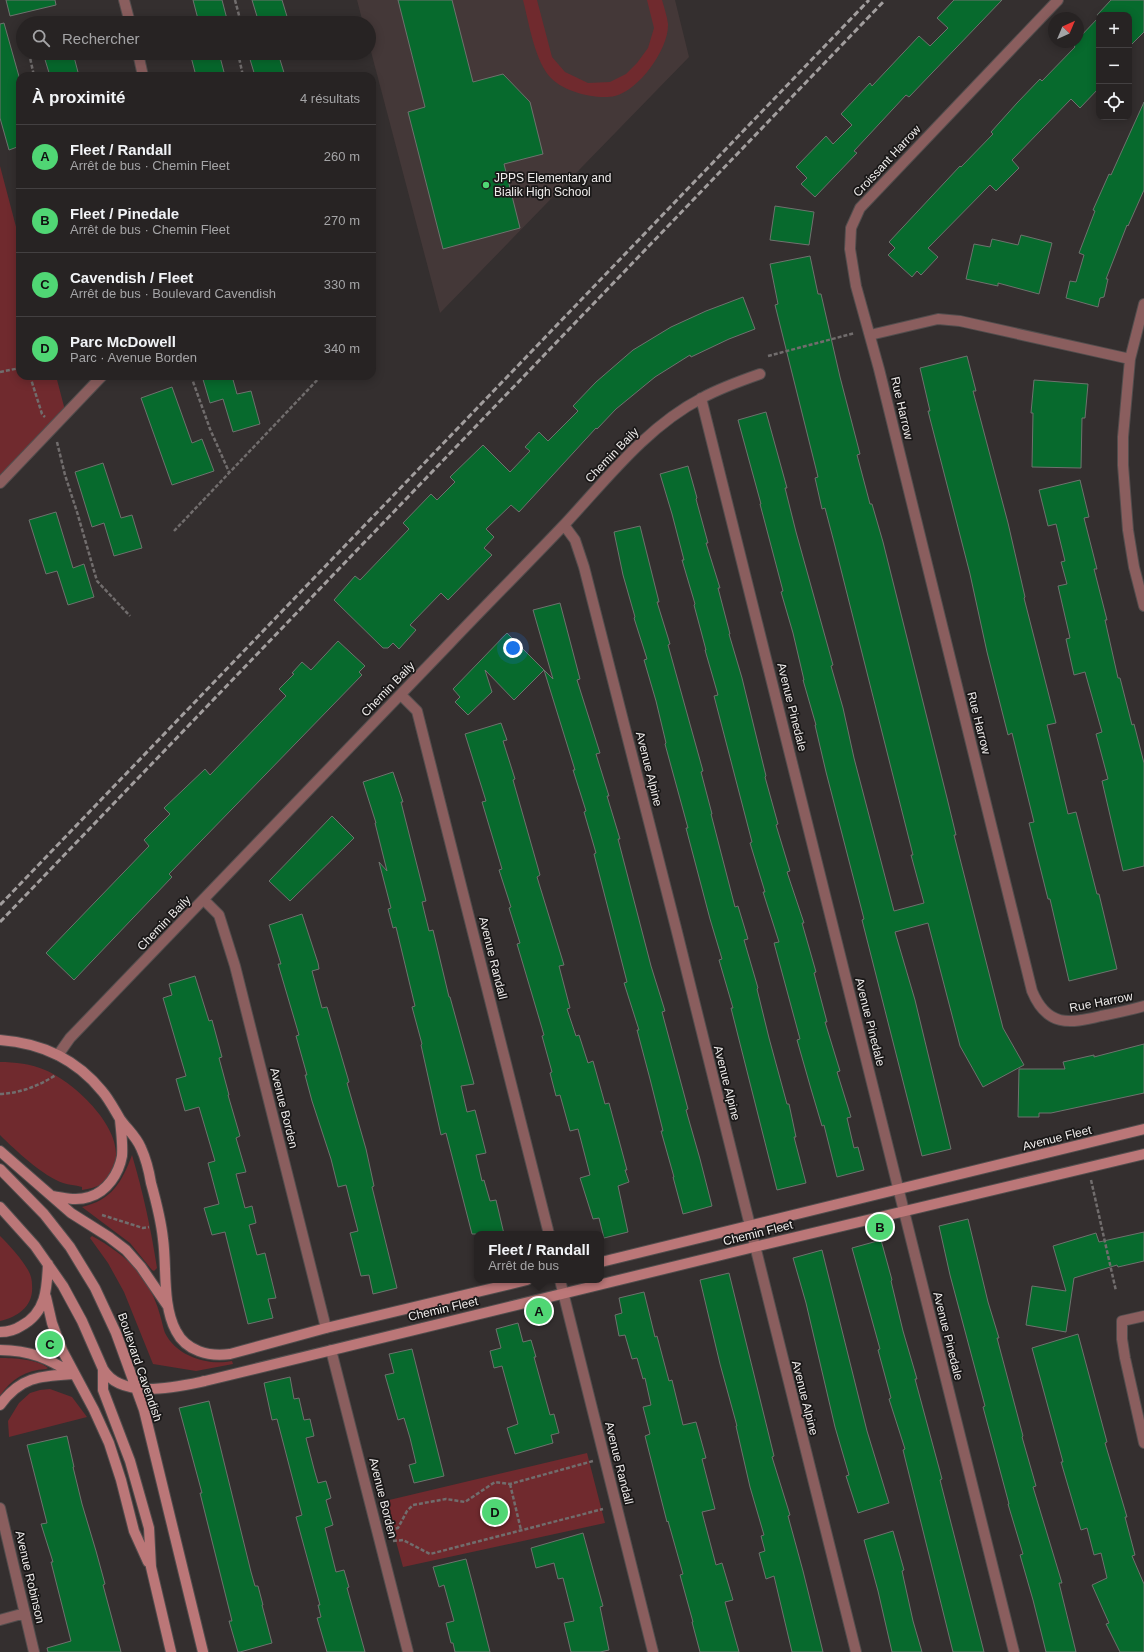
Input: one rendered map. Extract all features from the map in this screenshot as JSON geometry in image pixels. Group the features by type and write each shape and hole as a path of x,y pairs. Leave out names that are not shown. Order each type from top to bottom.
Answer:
{"main road":[{"path":"0,1040 36,1045 58,1054 69,1061 95,1083 108,1099 120,1119 134,1135 142,1149 158,1210 164,1246 167,1305"},
{"path":"52,1196 74,1199 90,1197 109,1184 114,1178 121,1163 122,1153 120,1119"},
{"name":"Avenue Fleet","path":"976,1172 1144,1129"},
{"path":"0,1151 71,1213 109,1237 126,1250 141,1266 167,1305"},
{"name":"Chemin Fleet","path":"103,1369 108,1377 116,1383 128,1387 167,1387 189,1384 1144,1154"},
{"name":"Boulevard Cavendish","path":"0,1169 57,1230 88,1274 110,1317 148,1424 203,1652"},
{"name":"Chemin Fleet","path":"604,1261 749,1224 976,1172"},
{"path":"0,1207 23,1231 48,1264 70,1298 103,1369 103,1390 130,1462 149,1528 151,1567 171,1652"},
{"path":"48,1264 46,1297 60,1346 105,1432 121,1480 134,1531 151,1567"},
{"name":"Chemin Fleet","path":"167,1305 173,1326 180,1337 196,1351 209,1355 230,1354 326,1328 514,1283"},
{"path":"0,1332 18,1328 31,1320 41,1308 46,1297"},
{"path":"0,1350 30,1352 46,1358 74,1374"},
{"path":"0,1405 15,1388 26,1381 48,1375 74,1374"}],"street":[{"path":"124,0 128,16"},
{"name":"Croissant Harrow","path":"870,335 856,286 850,249 851,228 860,208 1058,0"},
{"path":"140,60 143,72"},
{"path":"1144,304 1130,359 1123,437 1123,465 1128,530 1142,587 1144,606"},
{"path":"870,335 938,319 960,321 1130,359"},
{"name":"Rue Harrow","path":"870,335 1032,991 1042,1009 1059,1021 1081,1021 1144,1006"},
{"name":"Chemin Baily","path":"58,1054 70,1038 564,525 627,457 657,429 677,413 701,398 730,384 760,374"},
{"path":"0,483 98,380"},
{"name":"Avenue Pinedale","path":"701,398 1014,1652"},
{"name":"Avenue Alpine","path":"564,525 575,540 584,567 676,928 754,1247 856,1652"},
{"name":"Avenue Randall","path":"401,695 417,711 548,1231"},
{"name":"Avenue Borden","path":"204,900 219,915 235,966 326,1328"},
{"name":"Avenue Randall","path":"561,1283 653,1652"},
{"path":"1144,1316 1122,1321 1122,1339 1125,1358 1144,1443"},
{"name":"Avenue Borden","path":"331,1350 408,1652"},
{"name":"Avenue Robinson","path":"0,1508 34,1652"},
{"path":"0,1620 25,1613"}],"path":[{"path":"235,0 239,16"},
{"path":"31,60 33,72"},
{"path":"240,60 242,72"},
{"path":"768,356 855,333"},
{"path":"0,372 16,369"},
{"path":"31,380 42,414 53,427 65,475 97,581 130,616"},
{"path":"192,380 210,429 229,472"},
{"path":"174,531 317,380"},
{"path":"0,1094 30,1089 56,1075"},
{"path":"1091,1179 1116,1291"},
{"path":"96,1213 143,1228 150,1227"},
{"path":"390,1530 398,1528 413,1505 446,1499 465,1502 495,1482 510,1484 591,1461"},
{"path":"510,1484 521,1530"},
{"path":"393,1541 402,1540 430,1554 603,1509"}],"shaded area":[{"name":"JPPS Elementary and Bialik High School","path":"357,0 675,0 689,57 440,313 373,60 376,60 376,16 361,16"},
{"path":"523,0 537,0 552,57 565,72 588,83 610,82 626,74 637,63 648,48 654,28 647,0 662,0 668,24 664,45 651,67 643,77 634,86 624,92 608,97 582,94 558,84 546,72 533,42"},
{"path":"0,166 16,227 16,380 57,380 66,414 0,482"},
{"path":"0,1062 23,1064 45,1070 57,1076 85,1098 108,1126 114,1142 116,1157 112,1171 104,1182 96,1187 82,1190 82,1187 65,1184 55,1180 30,1162 0,1135"},
{"path":"132,1155 152,1239 157,1268 154,1271 130,1243 82,1207 101,1200 108,1195 120,1181"},
{"path":"0,1236 15,1252 29,1272 32,1279 32,1292 28,1305 24,1309 13,1317 0,1321"},
{"path":"92,1236 122,1256 141,1275 154,1298 165,1333 177,1348 185,1354 204,1361 232,1361 233,1364 196,1371 153,1364 124,1292 108,1263 90,1238"},
{"path":"0,1358 32,1361 48,1368 32,1371 20,1376 4,1390 0,1396"},
{"path":"50,1389 72,1397 87,1417 9,1437 8,1421 19,1403 30,1393"},
{"path":"587,1453 605,1523 403,1567 385,1501"}],"building":[{"path":"6,0 55,0 56,5 10,16"},
{"path":"193,0 222,0 226,16 197,16"},
{"path":"252,0 282,0 287,16 257,16"},
{"path":"398,0 452,0 473,82 503,74 530,102 543,154 504,164 520,228 443,249 408,112 425,107"},
{"path":"954,0 1002,0 909,97 906,95 854,151 857,153 815,197 801,184 807,178 796,167 826,136 833,144 852,125 841,114 870,83 872,86 919,36 930,46 948,28 937,18"},
{"path":"1111,0 1144,0 1144,32 1132,44 1132,12 1100,12"},
{"path":"1096,20 1096,91 1080,108 1071,99 1012,160 1019,168 996,191 990,185 928,248 938,257 921,275 917,271 912,277 888,255 895,248 889,242 960,166 961,167 993,134 991,132 1040,79 1042,81 1074,48 1084,48 1084,33"},
{"path":"4,23 18,72 16,72 16,147 9,150 0,118 0,24"},
{"path":"45,60 75,60 78,72 49,72"},
{"path":"192,60 221,60 224,72 195,72"},
{"path":"250,60 280,60 284,72 254,72"},
{"path":"1144,102 1144,190 1128,226 1127,225 1106,279 1108,279 1104,297 1100,298 1098,307 1066,298 1070,281 1076,282 1084,255 1079,253 1095,211 1093,210 1109,174 1111,175"},
{"path":"775,206 814,212 809,245 770,240"},
{"path":"1021,235 1052,243 1039,294 998,283 998,286 966,279 974,244 990,247 992,239 1018,245"},
{"path":"810,256 818,294 821,294 860,454 857,455 870,504 872,504 883,542 956,835 954,835 1003,1028 1024,1065 983,1087 960,1046 928,923 895,932 915,1000 951,1149 922,1156 862,920 864,919 826,772 816,725 803,680 793,633 781,592 783,591 738,420 766,412 787,488 785,488 796,532 833,665 831,666 894,911 924,903 835,546 825,508 822,509 815,478 818,477 775,305 778,304 770,264"},
{"path":"743,297 755,329 729,339 691,357 690,355 655,377 616,409 597,429 596,428 519,512 511,505 486,529 494,537 484,548 492,555 448,600 441,593 410,625 416,630 399,649 393,643 388,648 383,648 334,600 355,576 360,580 409,529 403,523 431,494 437,500 455,482 450,477 483,445 510,472 530,451 525,447 539,432 548,441 578,411 573,406 596,382 633,350 671,327 706,311"},
{"path":"967,356 976,391 973,391 1008,523 1024,598 1056,723 1047,725 1068,814 1076,812 1097,894 1099,894 1117,969 1069,981 1050,899 1048,899 1029,823 1034,822 1012,733 1008,735 987,652 970,574 928,411 930,411 920,368"},
{"path":"203,380 233,380 237,394 251,391 260,424 233,432 223,399 210,403"},
{"path":"1034,380 1088,384 1085,418 1082,418 1081,468 1032,467 1033,413 1031,413"},
{"path":"172,387 192,443 202,439 214,471 172,485 141,398"},
{"path":"103,463 121,518 132,515 142,548 114,556 104,523 92,527 75,472"},
{"path":"688,466 708,543 706,543 720,588 718,588 729,634 742,678 766,776 765,777 778,824 776,825 790,871 787,872 804,923 802,923 816,972 814,973 827,1022 825,1022 840,1071 837,1072 851,1117 847,1118 854,1148 858,1147 864,1170 837,1177 824,1125 822,1126 797,1040 800,1039 774,943 779,942 763,892 765,892 750,843 752,842 714,696 718,695 705,650 695,604 682,560 684,560 672,514 660,474"},
{"path":"1080,480 1089,517 1084,518 1097,569 1094,569 1107,620 1105,620 1118,678 1120,678 1132,725 1134,724 1144,763 1144,866 1123,871 1102,781 1108,779 1096,734 1102,732 1085,672 1074,675 1066,639 1070,638 1058,586 1067,584 1061,562 1065,561 1056,524 1048,526 1039,490"},
{"path":"56,512 73,568 84,564 94,597 68,605 57,571 46,574 29,520"},
{"path":"640,526 659,602 657,602 670,644 668,645 703,771 701,772 735,907 738,906 748,939 744,940 758,988 769,1038 787,1104 789,1104 796,1137 794,1137 806,1183 777,1190 731,1008 733,1008 719,960 722,959 686,828 688,828 665,744 656,701 644,660 647,659 634,618 635,617 623,575 614,532"},
{"path":"560,603 580,679 577,680 600,753 596,754 609,796 607,796 620,839 618,839 651,966 665,1011 662,1012 688,1109 686,1110 712,1206 683,1214 661,1131 663,1131 637,1030 639,1030 624,983 627,982 594,854 596,853 584,812 586,811 544,670 553,679 533,610"},
{"path":"507,633 544,670 514,700 485,670 492,692 468,715 455,702 460,697 453,689"},
{"path":"338,641 365,666 359,672 362,675 169,874 172,877 74,980 46,953 149,846 144,840 170,814 164,808 205,769 210,775 286,696 279,689 294,674 292,673 302,662 311,670"},
{"path":"501,723 507,740 503,741 515,779 513,780 540,875 537,877 564,965 559,966 570,1008 567,1009 576,1036 579,1035 588,1063 593,1061 605,1104 609,1103 627,1170 625,1170 629,1182 618,1186 628,1232 604,1238 604,1231 602,1231 599,1218 593,1219 580,1178 590,1175 578,1129 570,1131 560,1095 556,1096 550,1073 552,1072 542,1036 544,1035 517,944 520,943 509,908 511,907 499,870 502,869 482,802 486,801 465,734"},
{"path":"393,772 403,802 401,802 426,901 422,902 429,931 433,930 449,997 474,1084 461,1086 467,1112 475,1110 486,1153 476,1155 482,1181 484,1180 490,1201 496,1200 503,1231 474,1231 474,1234 472,1234 446,1133 441,1135 422,1044 412,1007 415,1006 396,927 393,928 388,909 391,908 379,862 387,871 376,823 363,782"},
{"path":"332,816 354,838 290,901 269,881"},
{"path":"302,914 318,963 319,969 312,971 322,1008 327,1007 349,1082 347,1083 366,1149 374,1186 372,1187 397,1288 373,1294 369,1275 361,1276 350,1233 358,1231 346,1185 338,1187 331,1159 312,1101 305,1075 307,1075 296,1036 299,1035 278,964 281,964 269,925"},
{"path":"195,976 209,1021 212,1020 222,1057 219,1058 240,1136 236,1138 246,1172 236,1174 245,1208 252,1206 256,1223 249,1225 257,1255 265,1253 276,1298 268,1299 273,1318 248,1324 225,1232 212,1235 204,1208 219,1204 208,1163 215,1161 199,1107 185,1111 176,1079 186,1076 163,998 172,995 169,984"},
{"path":"1144,1044 1144,1093 1051,1113 1039,1113 1039,1117 1018,1117 1019,1069 1065,1069 1063,1062 1094,1055 1094,1057"},
{"path":"968,1219 988,1302 999,1338 997,1338 1023,1436 1022,1437 1036,1486 1033,1487 1062,1583 1059,1583 1076,1652 1046,1652 1020,1555 1023,1554 1008,1504 983,1407 985,1406 950,1275 939,1226"},
{"path":"1144,1232 1144,1261 1118,1267 1117,1265 1074,1278 1066,1332 1026,1325 1032,1286 1066,1291 1053,1246 1096,1233 1099,1242"},
{"path":"881,1240 892,1280 903,1331 917,1379 915,1379 942,1479 940,1480 984,1652 953,1652 903,1450 905,1449 889,1399 891,1398 878,1350 880,1349 852,1248"},
{"path":"822,1250 867,1431 889,1503 858,1513 846,1476 849,1475 835,1427 806,1303 793,1258"},
{"path":"729,1273 774,1456 772,1457 790,1515 788,1516 823,1652 792,1652 774,1576 766,1579 759,1553 765,1551 761,1536 764,1535 750,1487 737,1426 720,1364 700,1280"},
{"path":"644,1292 655,1337 657,1336 669,1381 672,1380 683,1425 696,1422 706,1458 702,1459 715,1509 702,1512 716,1565 722,1563 733,1600 725,1602 739,1652 700,1652 692,1622 680,1575 683,1574 668,1521 667,1522 645,1436 650,1434 643,1407 651,1405 645,1378 643,1379 637,1358 632,1359 625,1335 619,1336 615,1315 622,1313 619,1298"},
{"path":"518,1323 523,1342 531,1340 536,1357 534,1357 550,1415 554,1414 559,1433 551,1435 553,1443 515,1454 507,1428 518,1424 502,1366 494,1368 490,1351 501,1348 496,1329"},
{"path":"1078,1334 1107,1442 1105,1443 1127,1517 1125,1517 1135,1555 1132,1556 1144,1584 1144,1652 1120,1652 1106,1624 1109,1623 1092,1585 1107,1578 1101,1553 1094,1555 1087,1528 1081,1530 1061,1462 1063,1462 1032,1348"},
{"path":"412,1349 444,1476 414,1483 409,1465 416,1463 410,1438 404,1418 398,1420 385,1375 394,1373 389,1354"},
{"path":"290,1377 294,1399 299,1398 304,1420 310,1419 314,1436 306,1438 314,1469 318,1483 326,1481 331,1498 326,1500 333,1525 325,1528 336,1572 344,1570 349,1587 347,1588 365,1652 327,1652 317,1618 321,1617 318,1605 320,1605 296,1517 302,1515 277,1419 272,1420 264,1383"},
{"path":"209,1401 251,1572 255,1586 258,1586 272,1643 240,1652 238,1652 229,1621 232,1621 200,1493 202,1493 179,1408"},
{"path":"67,1436 82,1504 105,1584 103,1585 121,1652 48,1652 47,1648 71,1641 51,1562 53,1562 41,1524 47,1523 27,1445"},
{"path":"893,1531 904,1570 902,1571 913,1621 922,1652 892,1652 878,1591 864,1540"},
{"path":"583,1533 603,1606 600,1607 609,1650 600,1652 571,1652 564,1623 574,1621 563,1578 558,1579 554,1563 536,1568 531,1548"},
{"path":"466,1559 490,1652 455,1652 453,1643 451,1643 446,1623 454,1621 444,1585 439,1587 433,1567"}],"railway":[{"path":"0,905 869,0"},
{"path":"0,922 885,0"}],"place":[{"name":"JPPS Elementary and Bialik High School","path":"486,185"},
{"name":"Fleet / Pinedale","path":"880,1227"},
{"name":"Fleet / Randall","path":"539,1311"},
{"name":"Cavendish / Fleet","path":"50,1344"},
{"name":"Parc McDowell","path":"495,1512"}]}
